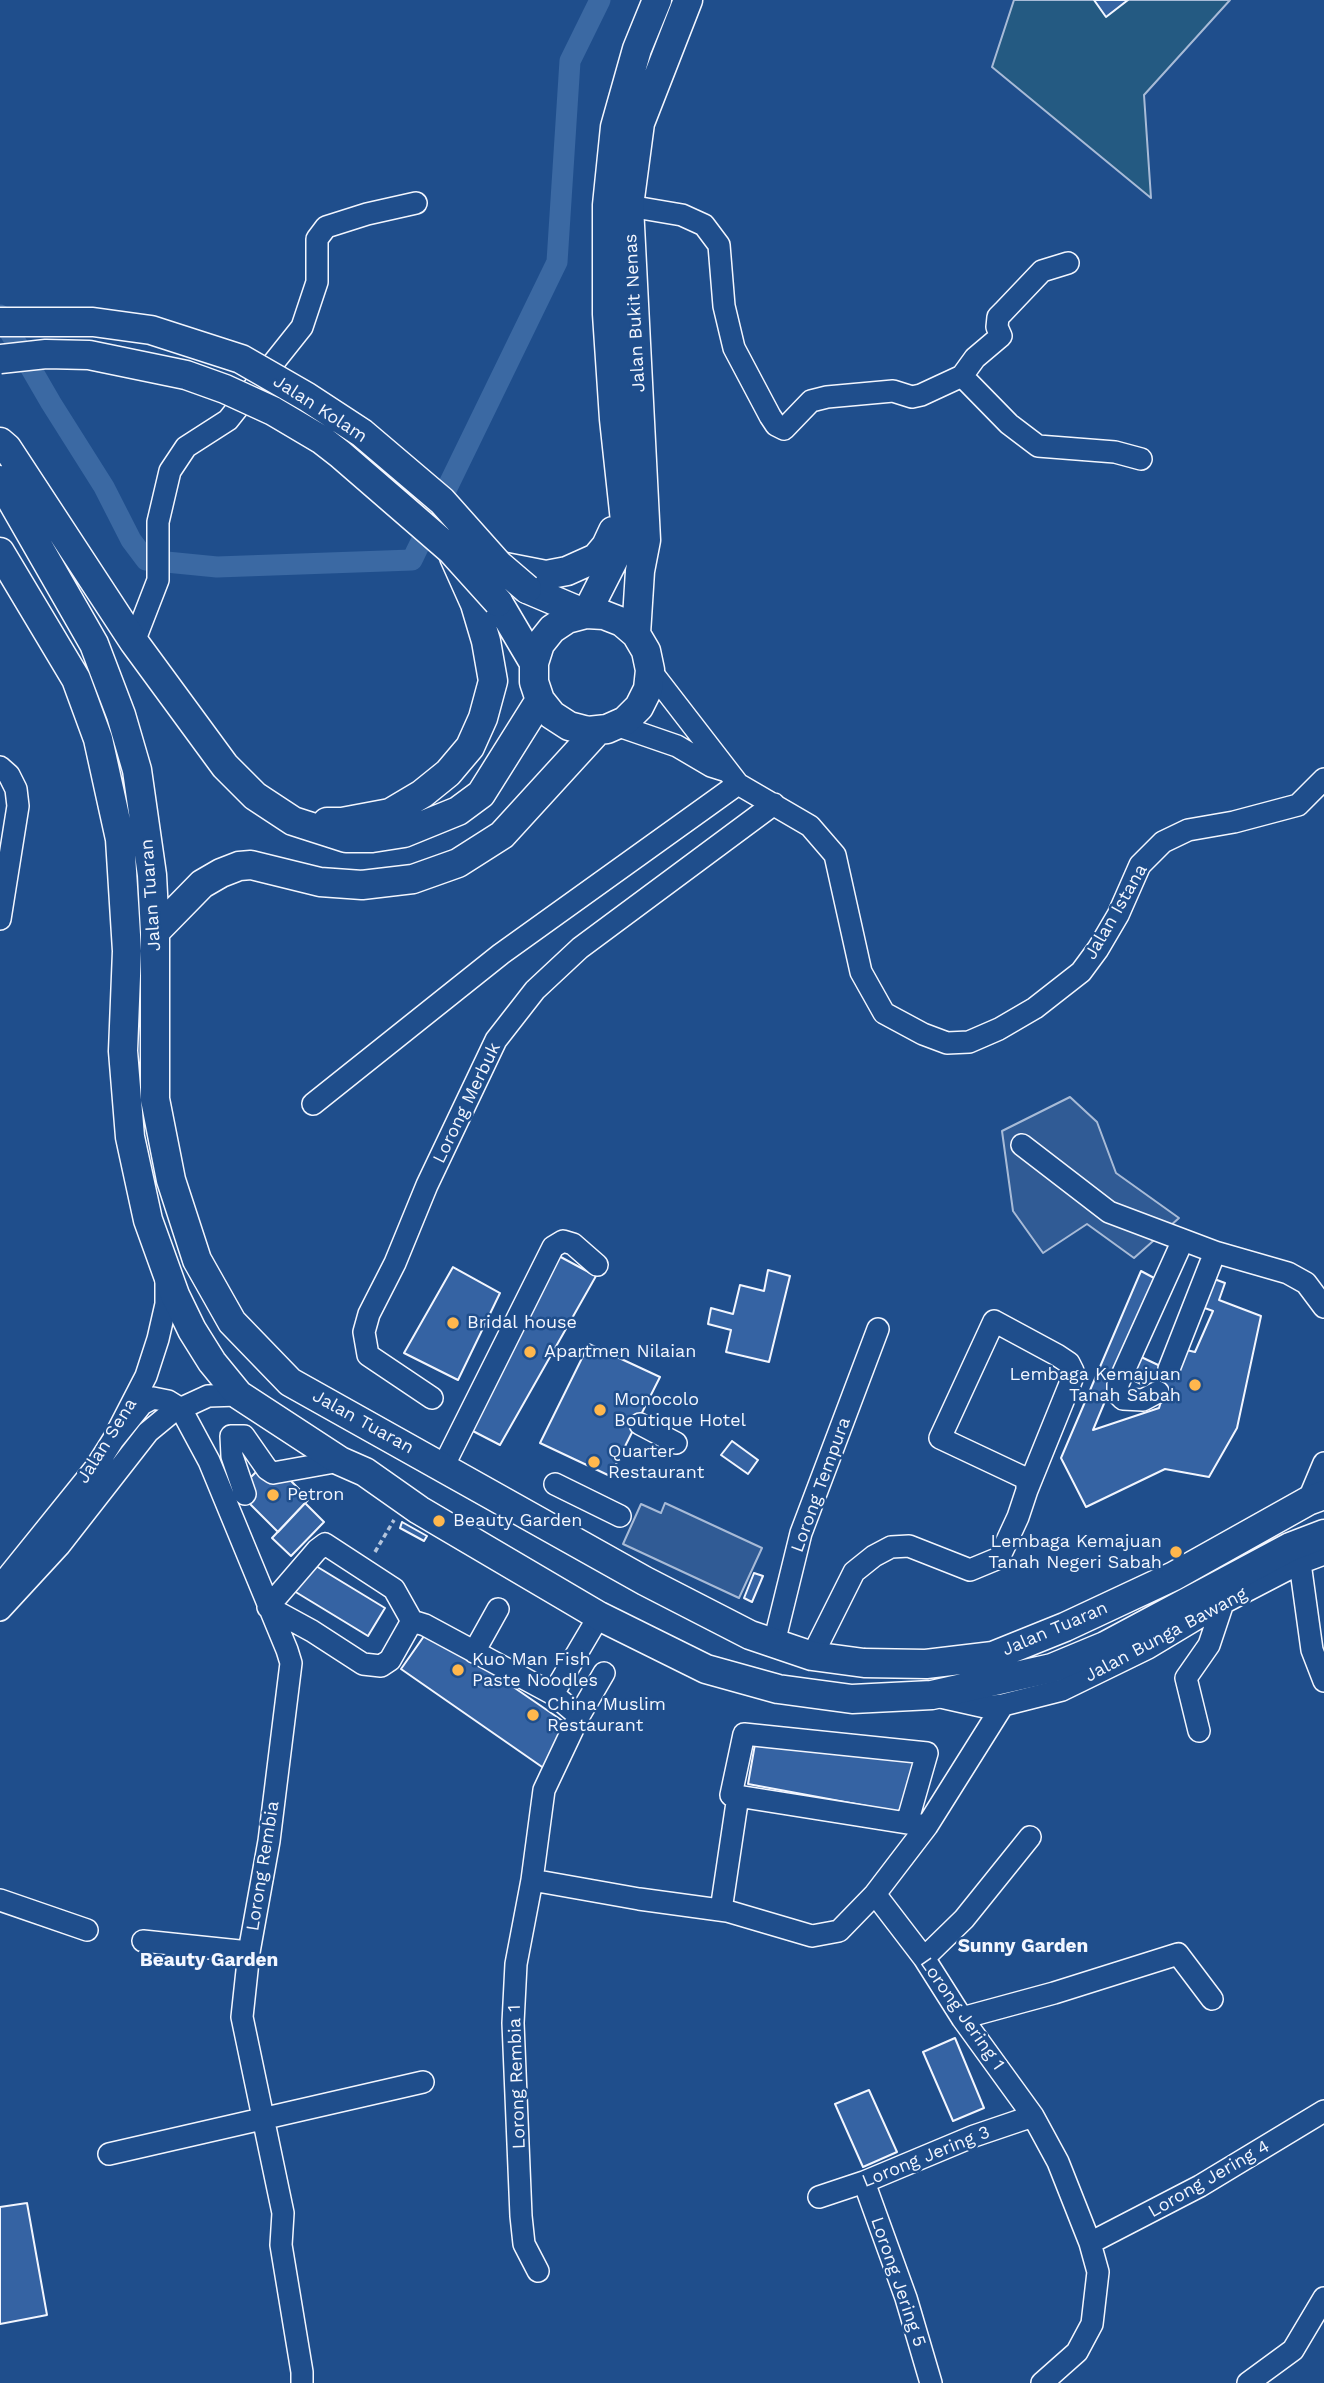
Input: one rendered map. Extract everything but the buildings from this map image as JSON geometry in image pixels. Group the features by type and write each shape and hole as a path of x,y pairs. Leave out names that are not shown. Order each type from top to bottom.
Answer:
{"main road":[{"name":"Jalan Bukit Nenas","path":"586,614 622,540 625,521 607,314 607,205 615,127 637,49 657,0"},
{"name":"Jalan Bukit Nenas","path":"636,634 640,571 646,540 629,206 640,123 688,0"},
{"name":"Jalan Kolam","path":"0,322 93,322 151,330 241,359 362,433 442,501 499,565 537,582 548,600 586,614"},
{"name":"Jalan Kolam","path":"0,359 47,354 89,355 186,375 273,411 321,440 452,551 486,603 534,663"},
{"path":"0,442 7,448 134,642 225,766 255,796 293,821 346,838 372,838 404,833 458,811 481,794 540,700"},
{"name":"Jalan Tuaran","path":"0,480 94,645 121,715 137,770 146,825 155,932 155,1099 171,1180 197,1260 232,1322 290,1382 645,1581 750,1635 812,1656 864,1663 926,1664 993,1656 1065,1627 1174,1576 1316,1498"},
{"path":"537,582 596,558 613,531 621,494"},
{"name":"Jalan Tuaran","path":"0,552 76,679 98,739 120,839 127,951 123,1051 130,1137 148,1220 166,1275 192,1330 212,1362 239,1395 340,1461 365,1472 419,1510 599,1616 706,1669 778,1689 852,1699 932,1695 1052,1668 1105,1646 1290,1547 1324,1534"},
{"path":"0,569 30,601"},
{"path":"293,821 342,822 390,813 422,794 448,773 470,747 483,719 493,681 486,641 486,603"},
{"path":"586,614 604,615 622,622 636,634 646,651 650,670 648,690 639,707 625,721 588,731 569,726 552,715 540,700 534,682 534,663 540,645 552,629 567,619 586,614"},
{"path":"155,932 202,884 239,866 251,865 320,882 362,886 413,879 458,863 502,835 607,727"}],"street":[{"path":"134,642 158,580 156,539 170,471 186,447 228,420 302,327 317,282 317,239 327,227 367,214 416,203"},
{"path":"629,206 682,215 705,225 719,246 724,306 734,348 776,425 784,429 811,401 893,391 912,397 921,396 962,376 975,358 1001,336 997,327 998,317 1042,271 1068,263"},
{"path":"962,376 1009,424 1038,446 1115,452 1140,459"},
{"name":"Jalan Istana","path":"650,670 733,778"},
{"name":"Jalan Istana","path":"607,727 677,746 810,826 835,855 861,972 884,1013 923,1034 947,1043 969,1042 999,1029 1035,1008 1081,972 1118,915 1140,865 1163,842 1188,830 1234,822 1298,805 1324,779"},
{"path":"0,767 9,775 16,789 18,806 0,919"},
{"path":"313,1104 501,954 733,778"},
{"name":"Lorong Merbuk","path":"432,1398 368,1355 364,1332 369,1314 395,1263 427,1185 496,1040 535,990 580,948 774,804"},
{"path":"1022,1145 1109,1212 1215,1252 1287,1273 1306,1283 1324,1307"},
{"path":"1158,1392 1143,1400 1123,1399 1118,1394 1118,1384 1183,1240"},
{"path":"443,1467 553,1247 563,1241 573,1244 597,1265"},
{"path":"1169,1370 1215,1252"},
{"name":"Jalan Sena","path":"0,1586 96,1467 113,1440 146,1376 158,1339 166,1304 166,1275"},
{"path":"812,1656 854,1572 891,1547 909,1546 970,1570 999,1558 1018,1517 1072,1380 1073,1371 1069,1363 1057,1355 995,1321 940,1438 1027,1479 1027,1490"},
{"name":"Lorong Tempura","path":"774,1643 801,1534 878,1329"},
{"name":"Jalan Sena","path":"0,1611 59,1546 159,1421 208,1396 239,1395"},
{"path":"113,1440 142,1404 153,1398 168,1401 181,1409"},
{"name":"Lorong Rembia","path":"181,1409 209,1461 291,1663 270,1841 249,1952 242,2017 283,2213 281,2245 302,2383"},
{"path":"640,1424 676,1443"},
{"path":"245,1494 232,1456 232,1436 244,1436 267,1469 273,1473 340,1461"},
{"path":"1316,1498 1324,1463"},
{"path":"555,1484 620,1516"},
{"path":"412,1620 390,1660 381,1666 363,1664 268,1607 325,1544 394,1589 412,1620 553,1694 579,1716"},
{"name":"Jalan Bunga Bawang","path":"932,1695 985,1707 1003,1705 1062,1689 1148,1648 1223,1603 1300,1563 1324,1554"},
{"path":"1300,1563 1312,1650 1324,1681"},
{"path":"1199,1731 1186,1678 1209,1645 1223,1603"},
{"path":"474,1652 498,1609"},
{"path":"553,1694 599,1616"},
{"name":"Lorong Rembia 1","path":"538,2271 524,2244 521,2216 513,2023 516,1964 532,1880 544,1790 579,1716 604,1673"},
{"path":"532,1880 721,1910 812,1936 839,1931 875,1894 917,1825 1003,1705"},
{"path":"744,1734 927,1753 917,1825 731,1795 744,1734"},
{"path":"721,1910 738,1796"},
{"path":"924,1958 964,1919 1030,1837"},
{"name":"Lorong Jering 1","path":"875,1894 924,1958 962,2018 1033,2116 1058,2162 1090,2243 1098,2272 1092,2324 1077,2352 1042,2383"},
{"path":"0,1899 87,1930"},
{"path":"143,1941 249,1952"},
{"path":"962,2018 1054,1993 1178,1954 1212,1999"},
{"path":"109,2154 423,2082"},
{"name":"Lorong Jering 4","path":"1090,2243 1200,2186 1324,2111"},
{"name":"Lorong Jering 3","path":"819,2197 864,2182 974,2136 1033,2116"},
{"name":"Lorong Jering 5","path":"864,2182 906,2298 931,2383"},
{"path":"1248,2383 1293,2350 1324,2298"}],"path":[{"path":"383,1538 391,1525"}],"shaded area":[{"path":"1014,0 1230,0 1144,95 1151,198 992,67"},
{"path":"1070,1097 1097,1122 1116,1173 1179,1218 1134,1258 1087,1224 1043,1253 1013,1211 1002,1131"},
{"path":"665,1503 762,1548 739,1598 623,1544 641,1504 661,1513"}],"waterway":[{"path":"0,315 104,487 131,540 146,560 217,567 412,560 557,262 570,61 600,0"}],"place":[{"name":"Bridal house","path":"453,1323"},
{"name":"Apartmen Nilaian","path":"530,1352"},
{"name":"Lembaga Kemajuan Tanah Sabah","path":"1195,1385"},
{"name":"Monocolo Boutique Hotel","path":"600,1410"},
{"name":"Quarter Restaurant","path":"594,1462"},
{"name":"Petron","path":"273,1495"},
{"name":"Beauty Garden","path":"439,1521"},
{"name":"Lembaga Kemajuan Tanah Negeri Sabah","path":"1176,1552"},
{"name":"Kuo Man Fish Paste Noodles","path":"458,1670"},
{"name":"China Muslim Restaurant","path":"533,1715"}],"district":[{"name":"Sunny Garden","path":"1023,1946"},
{"name":"Beauty Garden","path":"209,1960"}]}
